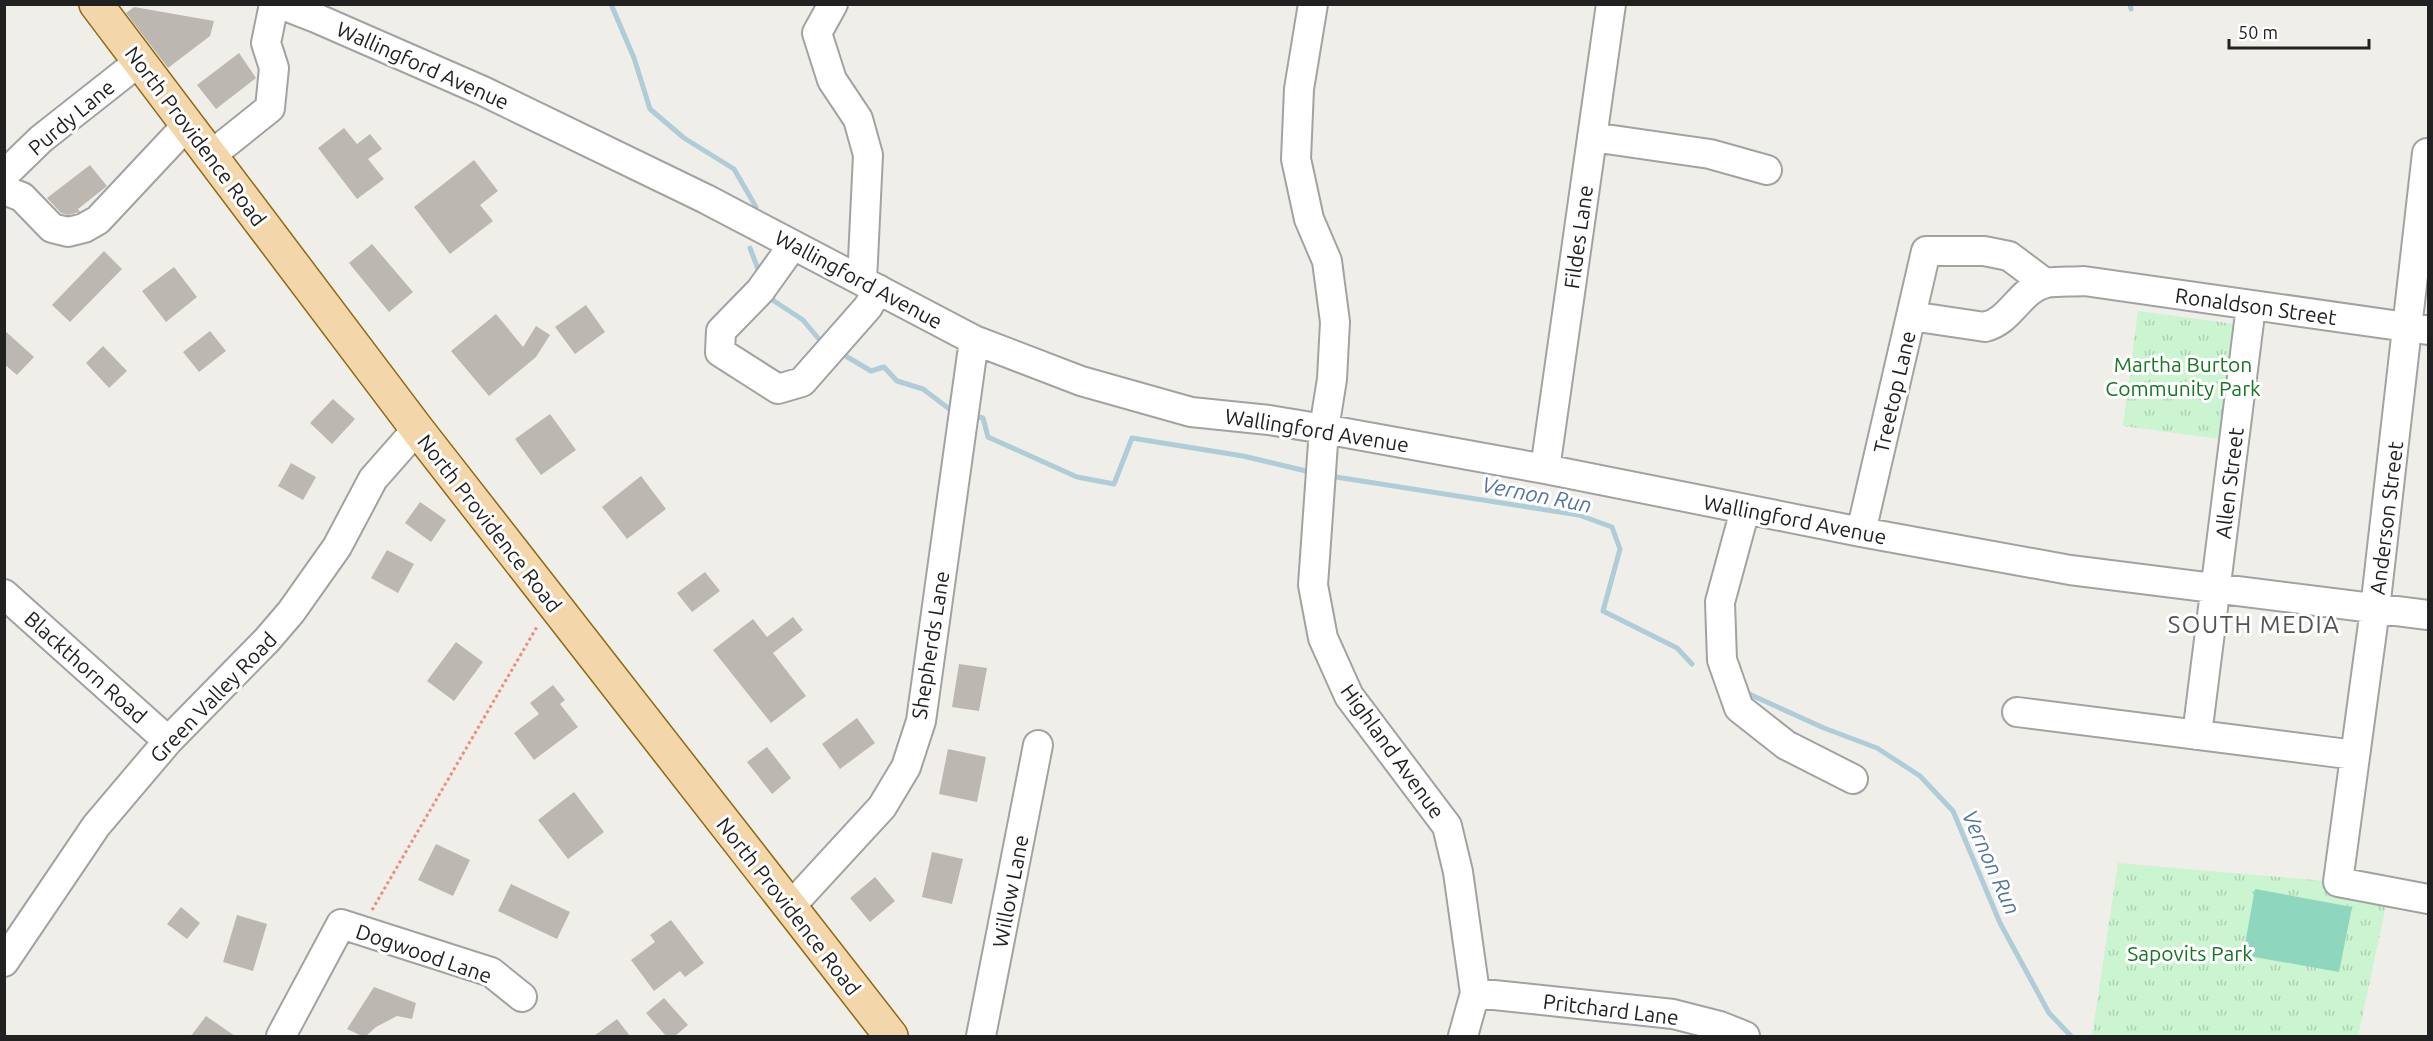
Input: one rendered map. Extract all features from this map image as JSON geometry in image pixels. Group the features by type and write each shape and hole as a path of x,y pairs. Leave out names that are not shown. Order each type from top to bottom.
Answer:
{"main road":[{"name":"North Providence Road","path":"96,4 417,429 891,1036"}],"street":[{"path":"794,245 760,291 722,331 720,352 778,389 802,382 868,307 870,285 867,154 858,119 832,80 817,33 833,4"},
{"name":"Highland Avenue","path":"1313,4 1299,89 1296,159 1309,219 1327,261 1335,321 1332,379 1324,429 1312,585 1323,638 1349,696 1447,826 1458,872 1475,993 1463,1036"},
{"name":"Fildes Lane","path":"1545,470 1611,4"},
{"path":"210,156 270,108 274,68 266,43 287,6"},
{"name":"Wallingford Avenue","path":"287,6 483,91 706,199 974,340 1081,381 1191,412 1269,420 1324,429 2070,570 2428,615"},
{"name":"Purdy Lane","path":"4,175 41,139 140,61"},
{"path":"4,190 22,197 52,228 68,232 84,228 98,220 187,126"},
{"path":"1592,137 1710,154 1767,170"},
{"name":"Anderson Street","path":"2427,153 2418,329 2375,609 2338,882 2428,899"},
{"name":"Treetop Lane","path":"1861,532 1926,251 1984,251 2009,256 2045,283"},
{"name":"Ronaldson Street","path":"2045,283 2084,281 2418,329"},
{"path":"1911,316 1985,327 1997,324 2033,289 2045,283"},
{"name":"Allen Street","path":"2196,735 2251,306"},
{"name":"Shepherds Lane","path":"789,908 882,807 906,767 921,721 974,340"},
{"name":"Green Valley Road","path":"5,959 96,826 168,741 267,640 291,612 337,547 373,479 417,429"},
{"path":"1745,510 1720,602 1722,660 1739,708 1786,745 1853,779"},
{"name":"Blackthorn Road","path":"4,594 168,741"},
{"path":"2017,712 2355,755"},
{"name":"Willow Lane","path":"981,1036 1038,745"},
{"name":"Dogwood Lane","path":"281,1036 341,924 491,972 522,997"},
{"name":"Pritchard Lane","path":"1475,993 1673,1014 1720,1026 1745,1036"}],"path":[{"path":"362,931 384,888 551,602"}],"green space":[{"name":"Martha Burton Community Park","path":"2138,311 2243,325 2227,440 2123,426"},
{"name":"Sapovits Park","path":"2118,863 2338,882 2389,892 2358,1036 2092,1036"},
{"path":"2255,889 2352,907 2339,972 2243,955"}],"building":[{"path":"134,7 214,21 210,36 168,68 126,13"},
{"path":"239,53 256,78 216,109 197,85"},
{"path":"344,128 357,144 370,134 382,149 368,159 384,179 357,199 318,148"},
{"path":"474,160 498,191 480,205 493,221 450,254 414,207"},
{"path":"90,165 107,186 78,209 80,212 68,215 61,213 47,198"},
{"path":"372,244 413,292 389,312 349,263"},
{"path":"104,251 122,269 70,322 52,305"},
{"path":"174,267 197,297 166,322 142,291"},
{"path":"586,305 605,332 575,354 555,327"},
{"path":"496,314 523,347 536,326 550,335 536,357 489,396 451,351"},
{"path":"4,330 34,357 17,375 4,364"},
{"path":"210,331 226,351 199,372 183,352"},
{"path":"103,346 127,371 109,388 86,363"},
{"path":"333,399 355,419 332,444 310,423"},
{"path":"550,414 576,450 541,475 515,439"},
{"path":"291,463 316,477 303,500 278,486"},
{"path":"641,476 666,509 627,539 602,507"},
{"path":"420,502 446,520 431,542 405,523"},
{"path":"387,550 414,564 398,593 371,578"},
{"path":"705,572 720,591 692,612 677,593"},
{"path":"793,617 803,630 773,653 806,696 771,723 713,650 753,619 767,637"},
{"path":"456,642 483,662 454,701 427,681"},
{"path":"959,664 987,668 979,711 952,707"},
{"path":"553,685 565,700 560,704 578,727 534,760 514,733 539,714 530,703"},
{"path":"857,718 875,743 840,769 822,744"},
{"path":"767,747 791,778 772,794 747,762"},
{"path":"948,749 986,757 977,802 939,794"},
{"path":"574,792 604,832 568,859 538,820"},
{"path":"436,844 470,860 453,896 418,880"},
{"path":"932,852 963,859 952,904 922,897"},
{"path":"875,877 895,901 870,922 850,898"},
{"path":"511,884 570,912 557,939 498,911"},
{"path":"181,907 200,923 187,939 167,924"},
{"path":"237,915 267,924 253,971 223,962"},
{"path":"671,920 704,963 685,977 680,971 654,991 631,960 655,942 650,935"},
{"path":"374,987 416,1003 412,1019 397,1016 376,1027 366,1036 362,1036 347,1029"},
{"path":"664,998 688,1025 675,1036 666,1036 646,1013"},
{"path":"206,1016 235,1036 191,1036"},
{"path":"617,1019 630,1036 594,1036"}],"waterway":[{"name":"Vernon Run","path":"611,4 634,58 650,109 684,138 734,169 756,207"},
{"path":"2130,4 2131,9"},
{"name":"Vernon Run","path":"750,248 758,269"},
{"name":"Vernon Run","path":"770,293 774,301 803,320 818,338"},
{"name":"Vernon Run","path":"844,355 871,371 884,367 897,381 923,389 952,411"},
{"name":"Vernon Run","path":"979,417 983,418 988,437 1077,477 1114,484 1132,438 1243,456 1306,471"},
{"name":"Vernon Run","path":"1336,477 1579,515 1612,527 1620,549 1603,611 1677,648 1692,664"},
{"name":"Vernon Run","path":"1749,694 1824,728 1877,748 1920,776 1953,811 2000,923 2049,1013 2071,1036"}],"district":[{"name":"SOUTH MEDIA","path":"2254,624"}]}
